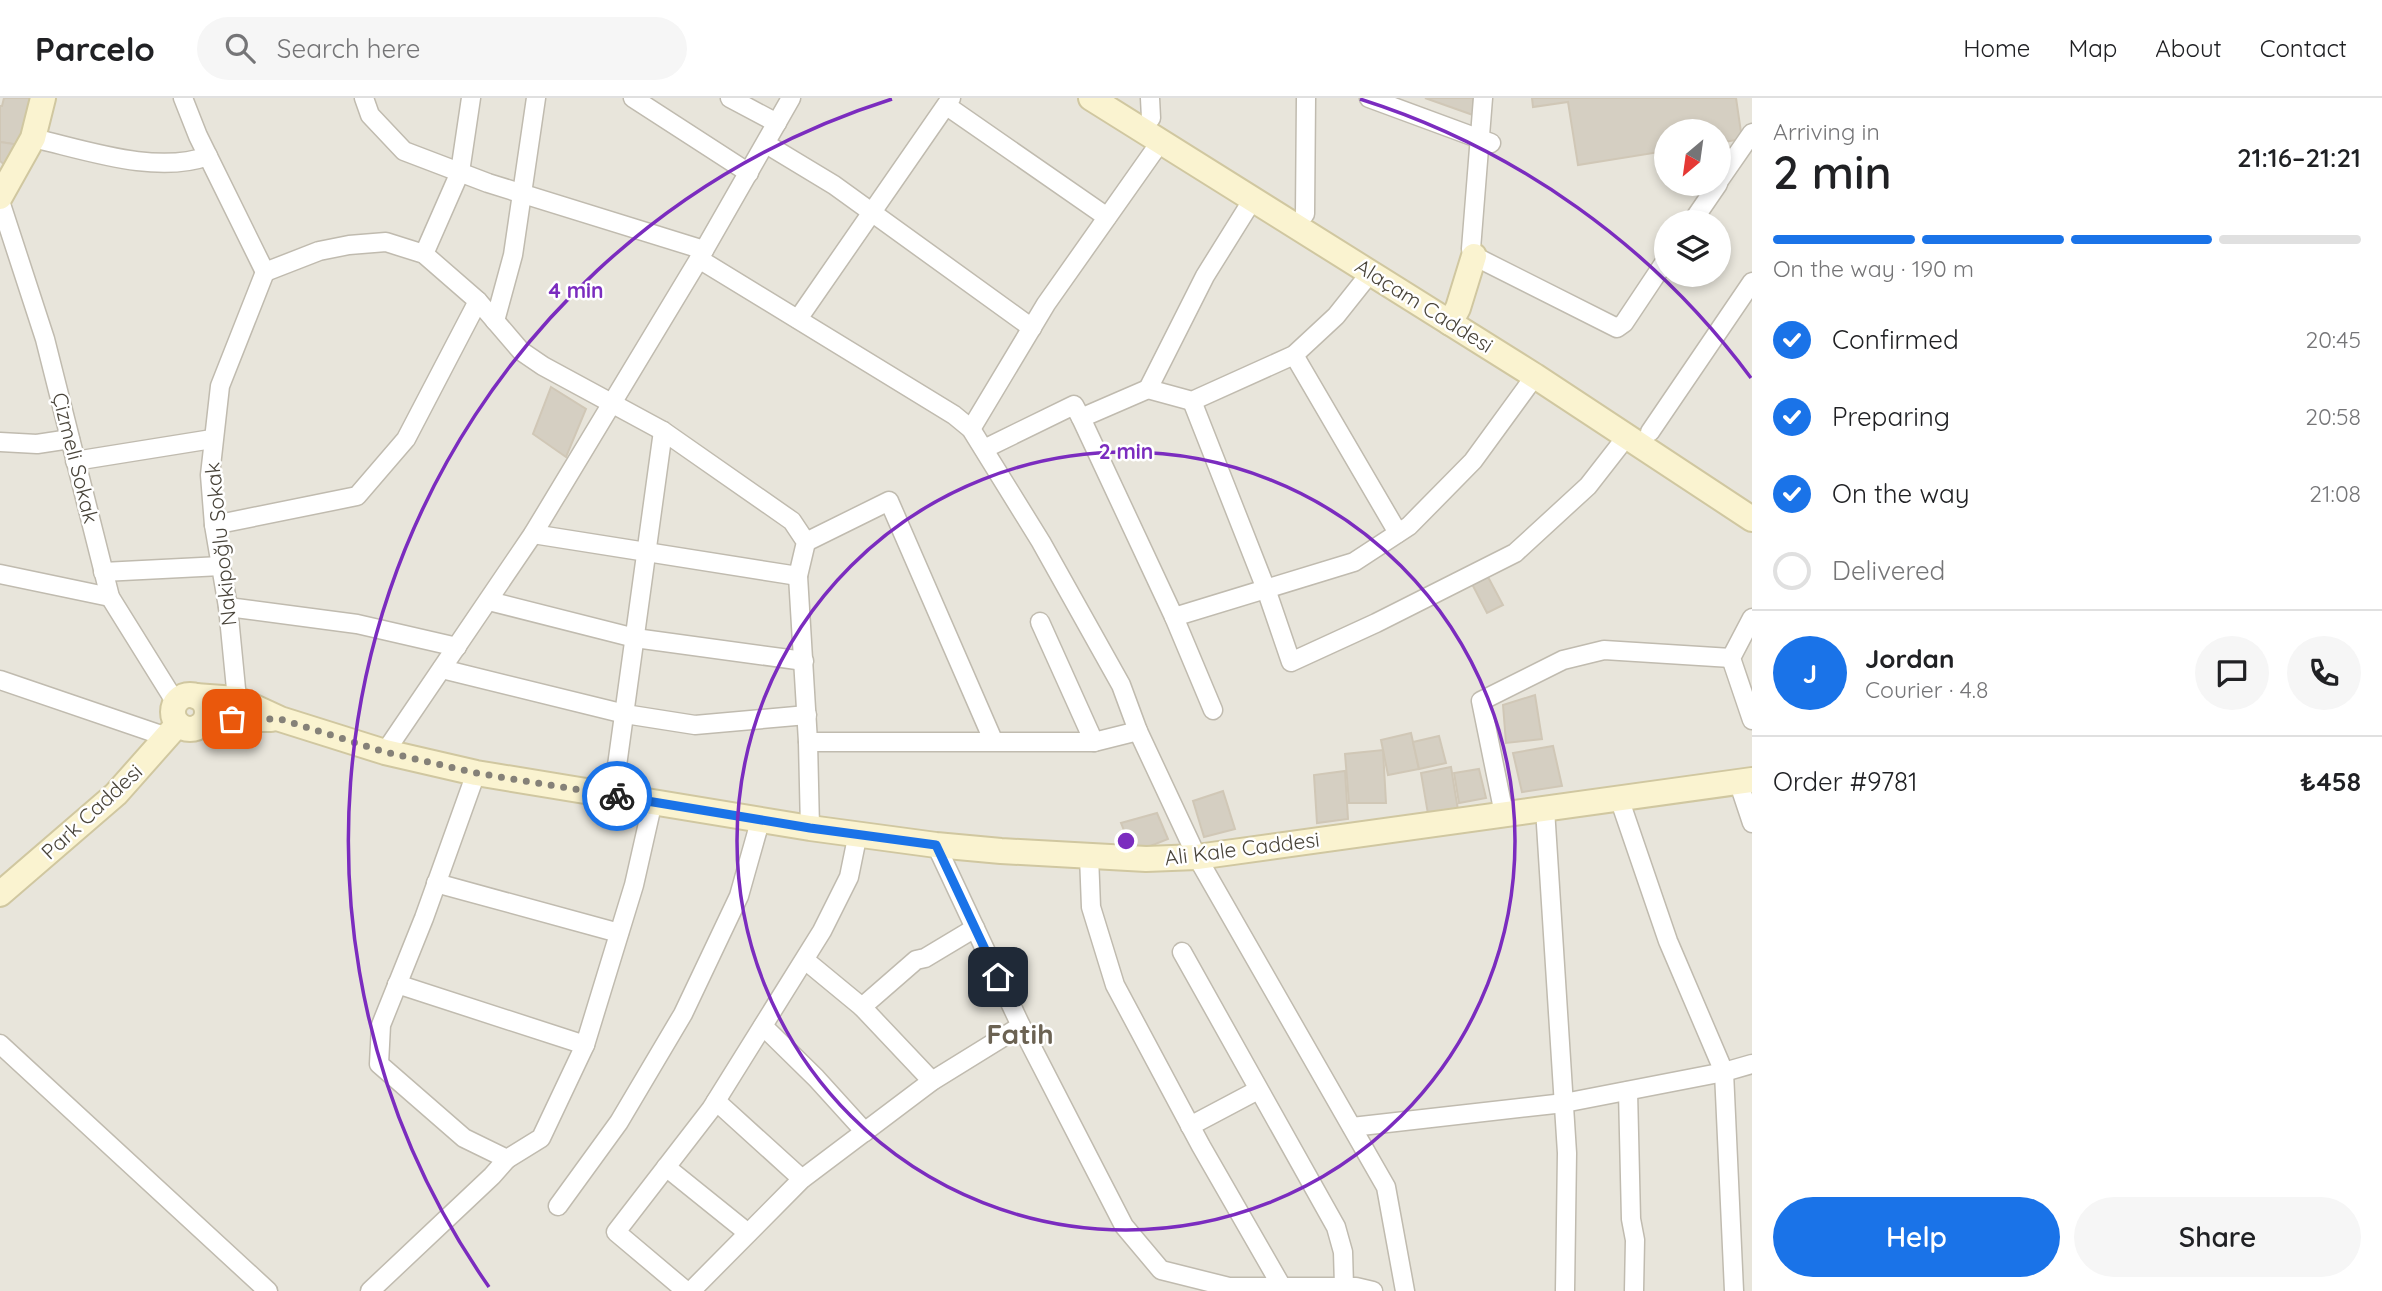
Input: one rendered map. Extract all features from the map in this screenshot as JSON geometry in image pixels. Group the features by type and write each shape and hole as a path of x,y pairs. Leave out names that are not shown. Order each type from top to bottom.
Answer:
{"main road":[{"path":"0,199 33,138 43,98"},
{"name":"Alaçam Caddesi","path":"1091,98 1154,119 1254,199 1371,272 1454,315 1535,376 1642,440 1752,500"},
{"name":"Alaçam Caddesi","path":"1120,98 1306,214 1642,440 1752,519"},
{"path":"1454,315 1474,257"},
{"name":"Ali Kale Caddesi","path":"183,717 237,699 280,719 385,752 476,773 810,828 936,845 1146,859 1197,857 1745,780"},
{"name":"Ali Kale Caddesi","path":"183,717 280,719"},
{"name":"Park Caddesi","path":"0,894 116,793 183,717"}],"street":[{"path":"183,98 208,156 265,272 319,251 349,244 386,242 424,254 478,302 521,351 543,366 663,431 792,521 806,542 799,576 810,828"},
{"path":"363,98 370,115 404,150 520,194 702,254 798,319 954,415 971,429 1041,542 1121,685 1138,732 1197,857 1386,1187 1405,1291"},
{"path":"424,254 460,172 471,98"},
{"path":"495,321 513,255 536,98"},
{"path":"633,98 748,173"},
{"path":"730,98 776,123"},
{"path":"385,752 533,534 702,254 791,98"},
{"path":"1306,98 1306,214"},
{"path":"1369,98 1485,141"},
{"path":"1483,98 1485,141 1471,249 1474,257 1617,328 1654,278"},
{"path":"798,319 949,102 1107,217"},
{"path":"971,429 1032,328 1107,217 1154,119"},
{"path":"1731,164 1752,133"},
{"path":"33,138 118,157 168,163 208,156"},
{"path":"766,144 834,185 1032,328"},
{"name":"Çizmeli Sokak","path":"0,199 45,339 110,597 183,717"},
{"path":"1147,389 1205,276 1254,199"},
{"name":"Nakipoğlu Sokak","path":"237,699 228,607 209,475 220,386 265,272"},
{"path":"1081,418 1147,389 1192,401 1294,355 1336,316 1371,272"},
{"path":"1192,401 1266,589 1291,662 1376,623 1515,553 1642,440 1752,282"},
{"path":"215,525 358,496 406,439 478,302"},
{"path":"1294,355 1398,533"},
{"path":"1174,617 1354,562 1409,526 1473,461 1535,376"},
{"path":"984,449 1074,405 1174,617 1213,710"},
{"path":"613,795 663,431"},
{"path":"0,442 37,444 70,439"},
{"path":"75,461 212,439"},
{"path":"806,542 889,501 993,740"},
{"path":"533,534 799,576"},
{"path":"103,572 221,566"},
{"path":"0,574 110,597"},
{"path":"489,600 635,638 804,661"},
{"path":"228,607 357,624 457,647"},
{"path":"1752,618 1731,658 1752,720"},
{"path":"1040,622 1094,742"},
{"path":"1504,814 1481,701 1563,660 1604,650 1731,658"},
{"path":"442,669 625,714 695,725 807,715"},
{"path":"0,680 183,717"},
{"path":"808,742 1094,742 1138,732"},
{"path":"476,773 381,1025 379,1064 464,1138 507,1159"},
{"path":"1745,780 1752,824"},
{"path":"1619,798 1668,941 1724,1072 1734,1291"},
{"path":"370,1291 507,1159 541,1138 585,1045 634,885 653,802"},
{"path":"1545,809 1567,1153 1565,1291"},
{"path":"558,1206 619,1122 683,1014 739,896 761,818"},
{"path":"858,833 849,877 805,960 716,1101 616,1232 688,1291 802,1179 932,1082 1021,1026"},
{"path":"936,845 1021,1026 1124,1226 1161,1270 1229,1287 1356,1286 1373,1291"},
{"path":"1089,856 1091,907 1115,985 1190,1126 1282,1287"},
{"path":"436,883 619,933"},
{"path":"862,1007 916,960 925,958 975,928"},
{"path":"1182,952 1336,1227 1343,1252 1344,1286"},
{"path":"805,960 862,1007 932,1082"},
{"path":"397,984 585,1045"},
{"path":"763,1026 817,1078 865,1132"},
{"path":"0,1044 268,1291"},
{"path":"1352,1126 1564,1103 1724,1072 1752,1064"},
{"path":"1190,1126 1258,1090"},
{"path":"1628,1091 1635,1240 1634,1291"},
{"path":"716,1101 802,1179"},
{"path":"666,1167 748,1233"}],"shaded area":[{"path":"0,98 1752,98 1752,1291 0,1291"}],"building":[{"path":"4,98 31,98 20,145 0,142 0,106"},
{"path":"1425,98 1473,98 1473,115"},
{"path":"1532,98 1736,98 1742,139 1731,141 1731,119 1654,119 1654,153 1578,165 1568,102 1533,107"},
{"path":"0,142 20,145 7,167 0,161"},
{"path":"551,387 586,409 566,457 533,434"},
{"path":"1488,577 1503,605 1487,613 1472,584"},
{"path":"1535,695 1542,739 1506,743 1503,705"},
{"path":"1411,733 1419,769 1388,775 1381,740"},
{"path":"1439,736 1446,763 1419,769 1413,742"},
{"path":"1553,746 1562,786 1522,792 1513,753"},
{"path":"1383,750 1386,803 1349,803 1345,754"},
{"path":"1451,767 1458,810 1428,814 1421,773"},
{"path":"1479,769 1486,798 1459,803 1454,773"},
{"path":"1345,771 1348,819 1317,823 1314,775"},
{"path":"1223,791 1235,829 1204,837 1193,801"},
{"path":"1157,813 1168,839 1133,853 1121,823"}],"way so far":[{"path":"232,719 280,719 385,752 476,773 617,796"}],"district":[{"name":"Fatih","path":"1020,1034"}],"route":[{"path":"617,796 810,828 936,845 998,977"}]}
